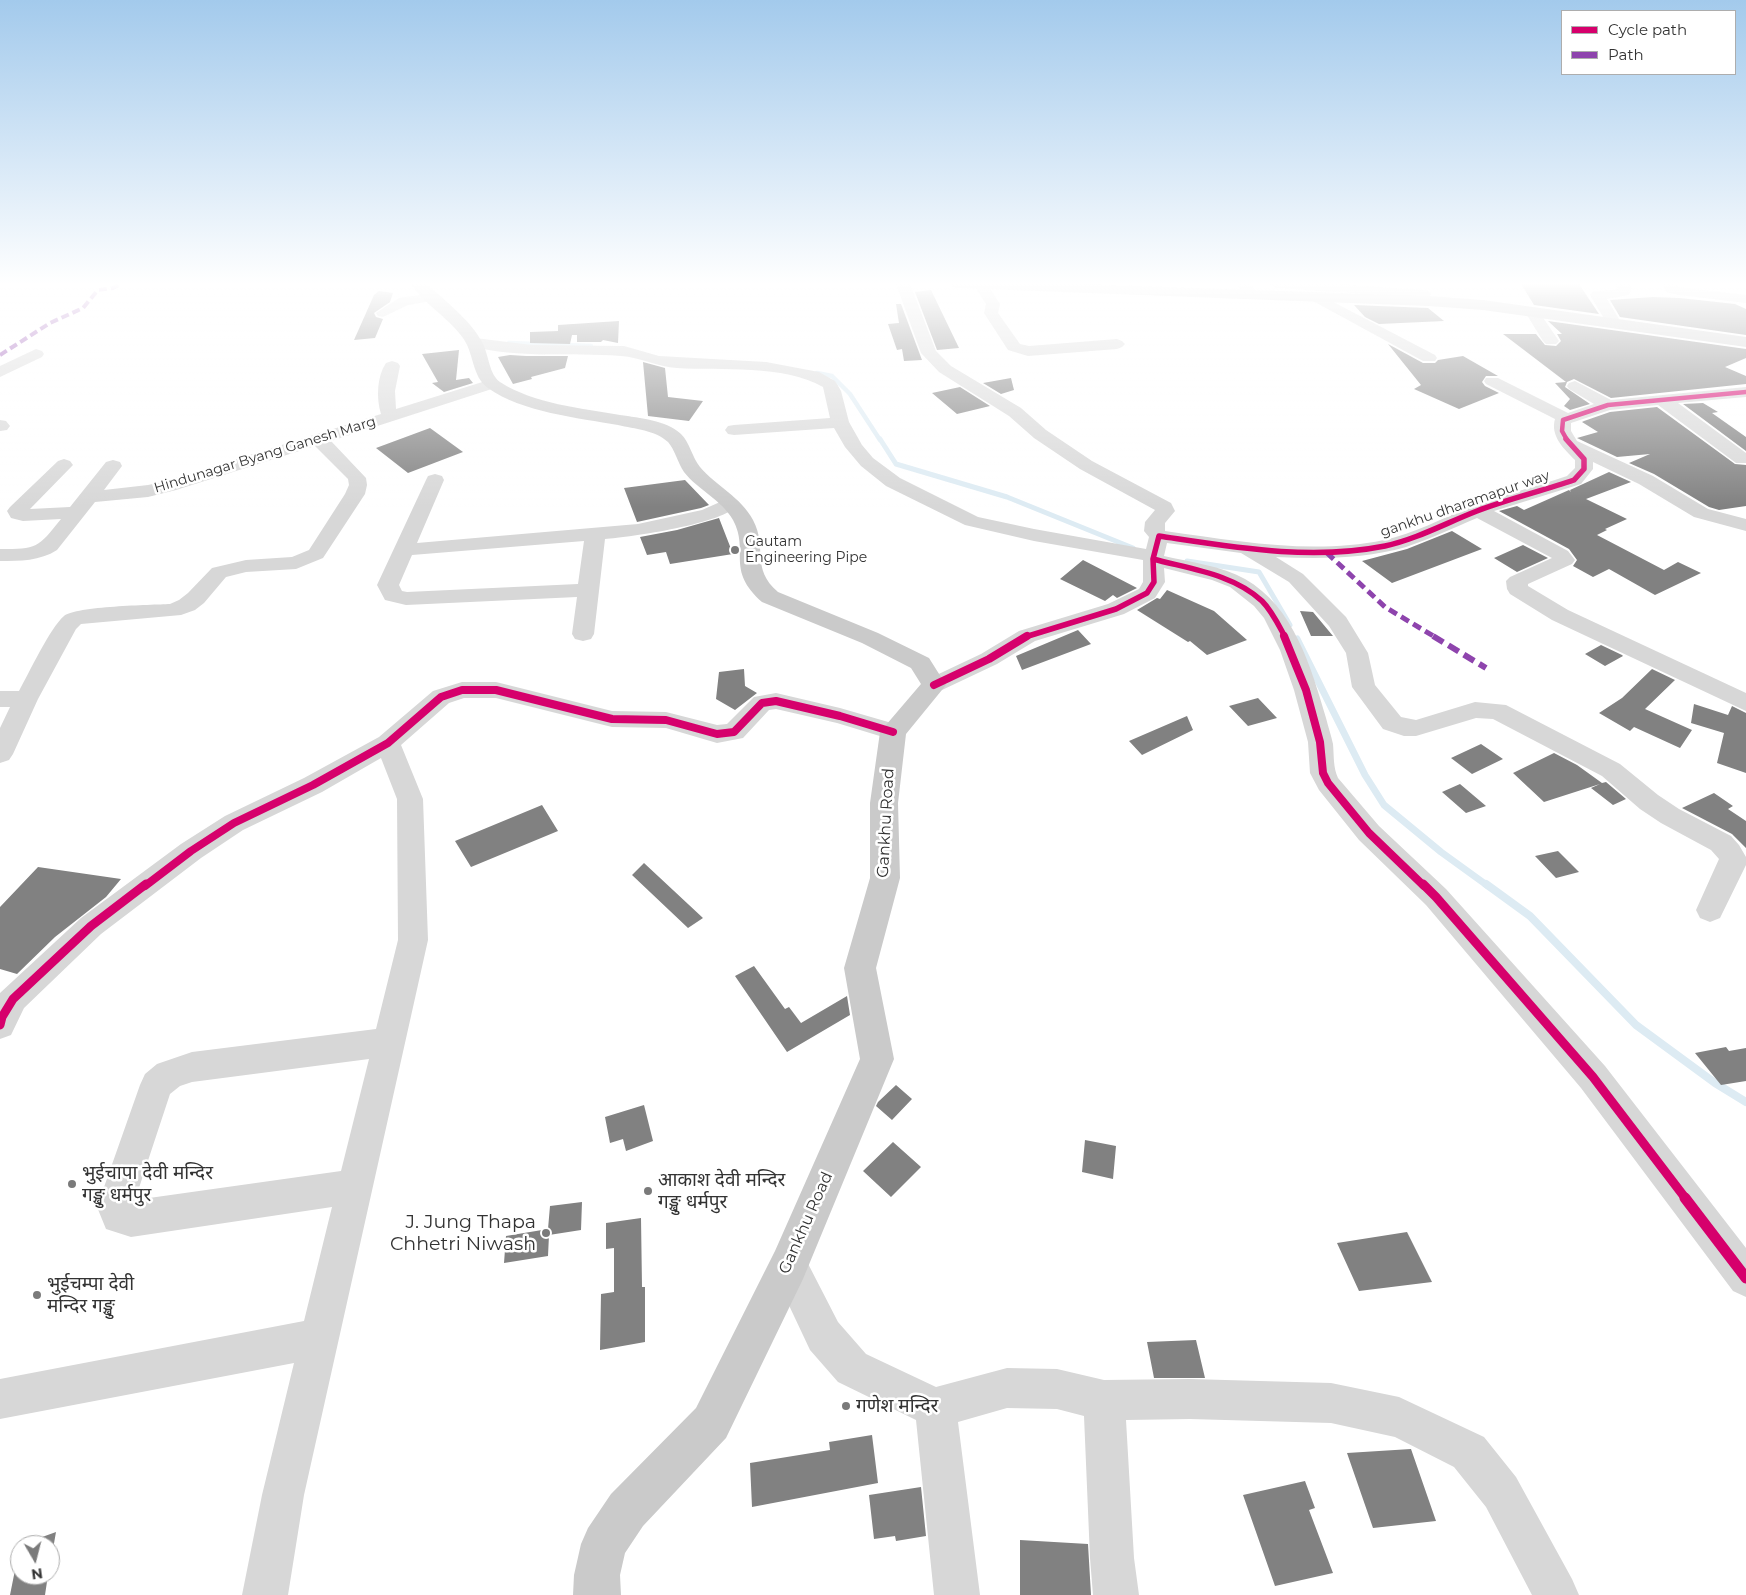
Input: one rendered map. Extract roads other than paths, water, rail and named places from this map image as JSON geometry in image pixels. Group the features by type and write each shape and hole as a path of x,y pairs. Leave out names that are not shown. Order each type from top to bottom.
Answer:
{"main road":[{"path":"480,358 492,384 511,393 542,404 638,424 668,434 675,439 691,468 738,512 744,522 748,532 749,560 753,580 759,589 770,597 870,638 920,663 934,684 892,732"},
{"name":"Gankhu Road","path":"597,1595 597,1575 604,1544 627,1510 711,1423 789,1265 877,1058 860,968 885,878 884,803 892,732"}],"street":[{"path":"0,372 27,358"},
{"path":"649,358 675,363 766,367 800,372 822,378 833,390 840,422 854,447 867,462 893,482 972,521 1155,550 1237,583 1262,601 1274,616 1291,650 1306,690 1320,742 1323,773 1328,783 1369,833 1442,904 1593,1077 1746,1278"},
{"path":"934,358 945,369 1015,412 1054,444 1102,474 1164,507 1165,511 1155,522 1154,582 1147,593 1116,608 1027,636 989,659 934,684"},
{"path":"390,416 386,406 387,379 392,366"},
{"path":"1492,381 1566,418 1608,405 1746,392"},
{"name":"Hindunagar Byang Ganesh Marg","path":"88,497 148,491 169,486 320,440 492,384"},
{"path":"1575,386 1608,405"},
{"path":"1662,400 1742,459"},
{"name":"gankhu dharamapur way","path":"1155,550 1238,547 1326,553 1382,546 1403,541 1478,511 1574,480 1584,469 1584,459 1563,434 1561,426 1566,418"},
{"path":"734,430 840,422"},
{"path":"1001,423 1020,433 1054,444"},
{"path":"0,754 26,699 67,626 74,619 174,610 187,605 196,598 219,572 246,566 296,563 316,554 355,494 358,485 357,478 320,440"},
{"path":"1571,445 1646,480 1701,513 1746,525"},
{"path":"64,465 17,511 18,514 22,515 75,513"},
{"path":"0,555 29,555 41,552 50,546 113,466"},
{"path":"435,480 388,585 393,596 406,599 588,590"},
{"path":"403,550 638,530 708,514 729,504"},
{"path":"1478,511 1561,555 1566,560 1517,582 1518,589 1531,599 1585,627 1746,703"},
{"path":"583,634 596,535"},
{"path":"1238,547 1275,564 1296,578 1338,622 1357,653 1364,687 1392,723 1404,728 1416,728 1474,710 1497,711 1611,770 1670,816 1721,843 1734,861 1710,910"},
{"path":"0,1024 13,999 91,926 191,852 234,823 313,785 388,743 441,697 462,690 496,690 612,719 666,720 717,734 734,732 762,703 776,701 840,716 892,732"},
{"path":"0,699 26,699"},
{"path":"265,1595 283,1495 413,940 410,799 388,743"},
{"path":"356,1186 131,1219 119,1216 115,1207 157,1085 169,1075 192,1067 389,1042"},
{"path":"789,1265 824,1336 852,1368 935,1408 1007,1388 1057,1389 1104,1400 1190,1399 1331,1403 1399,1417 1468,1452 1501,1492 1556,1595"},
{"path":"0,1399 320,1338"},
{"path":"1104,1400 1112,1558 1116,1595"},
{"path":"935,1408 941,1446 957,1595"}],"waterway":[{"path":"817,373 832,376 850,394 880,440"},
{"path":"880,439 896,464 1007,497 1133,548"},
{"path":"1187,561 1259,572 1290,625"},
{"path":"1297,639 1365,775 1384,805 1441,852 1488,886"},
{"path":"1486,884 1530,916 1636,1025 1715,1083 1746,1102"}],"place":[{"name":"Gautam Engineering Pipe","path":"735,550"},
{"name":"भुईचापा देवी मन्दिर गङ्खु धर्मपुर","path":"72,1184"},
{"name":"आकाश देवी मन्दिर गङ्खु धर्मपुर","path":"648,1191"},
{"name":"J. Jung Thapa Chhetri Niwash","path":"546,1233"},
{"name":"भुईचम्पा देवी मन्दिर गङ्खु","path":"37,1295"},
{"name":"गणेश मन्दिर","path":"846,1406"}]}
